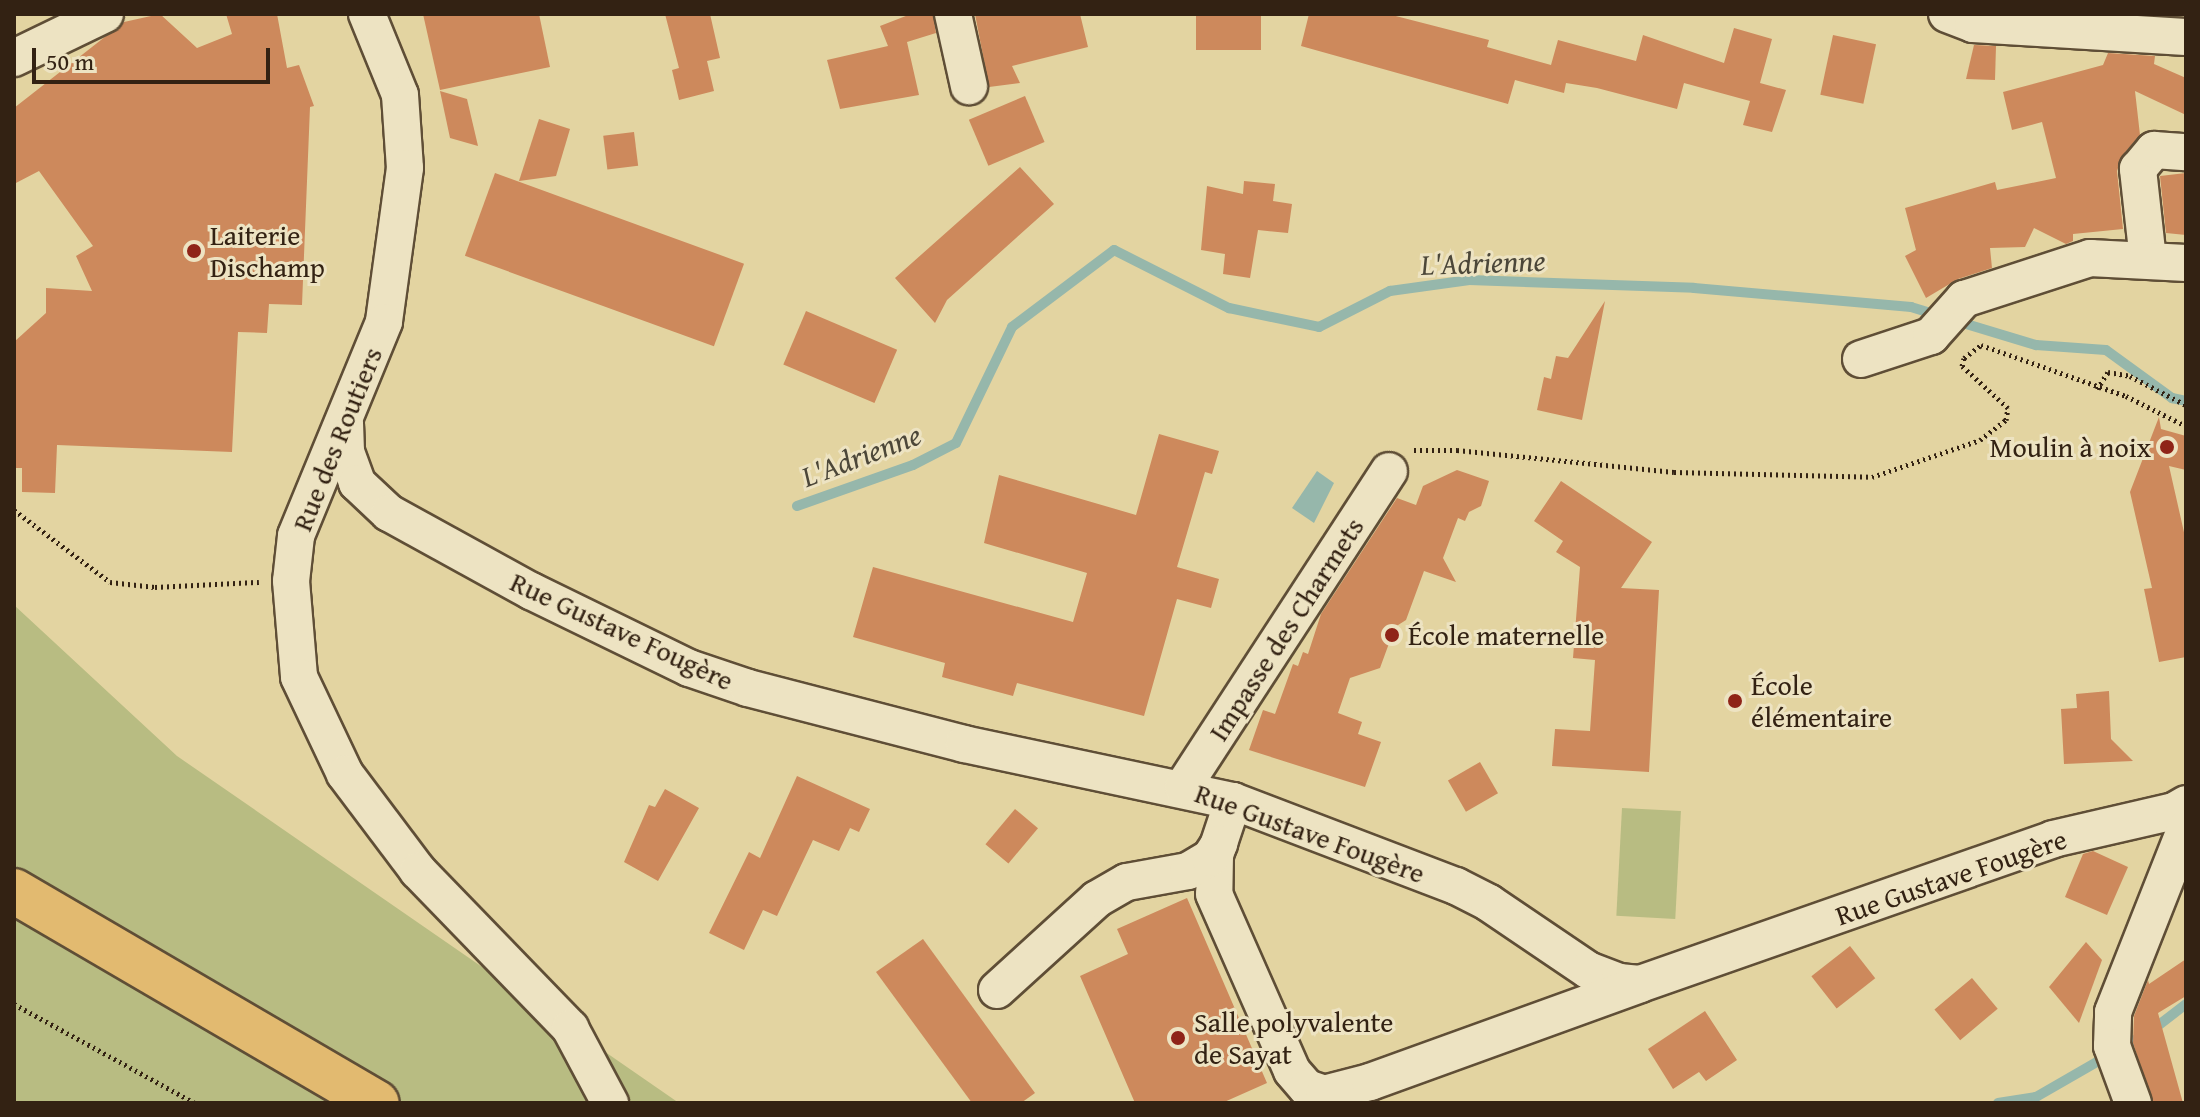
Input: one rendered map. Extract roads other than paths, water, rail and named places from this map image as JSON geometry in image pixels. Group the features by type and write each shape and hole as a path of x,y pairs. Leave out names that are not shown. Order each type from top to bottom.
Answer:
{"main road":[{"path":"14,891 377,1103"}],"street":[{"path":"14,58 105,14"},
{"name":"Rue des Routiers","path":"367,14 400,95 405,168 393,285 345,423 296,536 291,581 299,677 345,774 418,871 570,1028 610,1103"},
{"path":"953,14 969,86"},
{"path":"1947,14 1973,24 2012,20 2186,37"},
{"path":"2148,260 2138,169 2154,150 2186,152"},
{"path":"1861,359 1931,336 1964,299 2090,258 2186,263"},
{"name":"Rue Gustave Fougère","path":"345,423 346,452 357,483 389,513 531,591 689,668 748,688 977,747 1183,787 1233,801 1456,886 1489,903 1588,970 1640,984 2053,839 2174,811 2186,804"},
{"name":"Impasse des Charmets","path":"1183,787 1389,471"},
{"path":"1233,801 1219,844 1214,894 1292,1071 1307,1088 1324,1094 1476,1047 1640,984"},
{"path":"997,990 1097,899 1127,882 1188,871 1210,858 1219,844"},
{"path":"2133,1103 2118,1066 2111,1024 2182,848"}],"water":[{"path":"1317,471 1334,483 1314,523 1292,508"}],"waterway":[{"name":"L'Adrienne","path":"797,506 913,465 956,443 1012,327 1114,250 1229,308 1319,327 1390,291 1469,280 1694,288 1911,307 1938,315"},
{"name":"L'Adrienne","path":"1953,320 2036,345 2106,350 2172,398 2186,401"},
{"path":"1998,1103 2036,1097 2151,1031 2186,1004"}],"place":[{"name":"Laiterie Dischamp","path":"194,251"},
{"name":"Moulin à noix","path":"2167,447"},
{"name":"École maternelle","path":"1392,635"},
{"name":"École élémentaire","path":"1735,701"},
{"name":"Salle polyvalente de Sayat","path":"1178,1038"}]}
